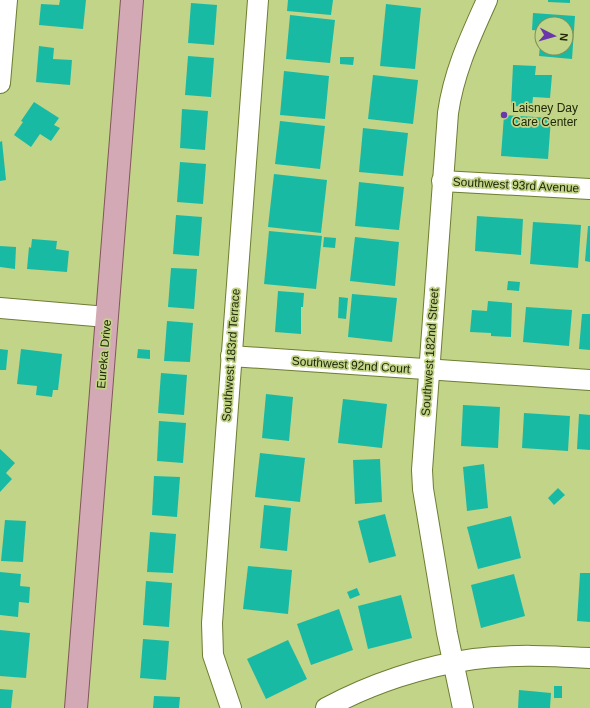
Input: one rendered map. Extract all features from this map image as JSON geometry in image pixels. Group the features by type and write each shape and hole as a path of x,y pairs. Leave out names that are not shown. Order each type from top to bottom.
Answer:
{"main road":[{"name":"Eureka Drive","path":"76,708 132,0"}],"street":[{"path":"0,83 7,0"},
{"name":"Southwest 183rd Terrace","path":"231,708 213,655 212,623 258,0"},
{"name":"Southwest 182nd Street","path":"462,708 447,633 423,488 423,455 448,113 454,79 487,0"},
{"name":"Southwest 93rd Avenue","path":"442,181 590,189"},
{"path":"0,308 107,317"},
{"name":"Southwest 92nd Court","path":"231,356 590,380"},
{"path":"326,708 390,681 454,662 515,656 590,658"}],"building":[{"path":"60,0 86,0 83,29 39,25 41,4 59,5"},
{"path":"288,0 333,0 331,15 287,11"},
{"path":"548,0 570,0 570,3 548,2"},
{"path":"191,3 217,5 214,45 188,43"},
{"path":"386,4 421,8 415,69 380,66"},
{"path":"533,13 575,16 574,30 574,16 534,16 534,30 532,30"},
{"path":"290,15 335,20 330,63 286,59"},
{"path":"39,46 54,48 53,59 72,60 70,85 36,82"},
{"path":"188,56 214,58 211,97 185,95"},
{"path":"539,56 572,56 572,59"},
{"path":"340,57 354,57 353,65 340,64"},
{"path":"513,65 536,66 535,75 552,75 550,98 533,97 532,107 511,106"},
{"path":"284,71 329,76 325,119 280,115"},
{"path":"373,75 418,80 413,124 368,119"},
{"path":"34,102 59,118 54,125 60,128 51,141 40,134 31,147 14,135 23,122 21,121"},
{"path":"182,109 208,111 205,150 180,148"},
{"path":"504,115 551,118 548,159 501,156"},
{"path":"280,121 325,126 320,169 275,164"},
{"path":"363,128 408,133 403,176 359,172"},
{"path":"2,141 6,180 0,181 0,142"},
{"path":"180,162 206,164 203,204 177,202"},
{"path":"274,174 327,180 321,233 268,227"},
{"path":"359,182 404,187 399,230 355,226"},
{"path":"176,215 202,217 199,256 173,254"},
{"path":"477,216 523,219 521,255 475,251"},
{"path":"533,222 581,225 578,268 530,264"},
{"path":"588,226 590,226 590,262 585,261"},
{"path":"269,231 322,236 316,289 264,284"},
{"path":"324,237 336,238 335,248 323,247"},
{"path":"355,237 399,242 395,286 350,281"},
{"path":"32,239 57,241 56,249 69,251 67,272 27,269 29,247 31,248"},
{"path":"0,246 16,247 15,269 0,267"},
{"path":"171,268 197,269 194,309 168,307"},
{"path":"508,281 520,282 519,291 507,290"},
{"path":"278,291 304,293 303,307 301,307 301,334 275,332"},
{"path":"352,294 397,298 392,342 348,337"},
{"path":"339,297 348,298 346,319 338,318"},
{"path":"488,301 512,303 511,337 491,336 491,333 470,332 472,310 487,311"},
{"path":"526,307 572,310 569,346 523,342"},
{"path":"582,314 590,314 590,350 579,349"},
{"path":"167,321 193,323 190,362 164,361"},
{"path":"0,349 8,350 6,370 0,370"},
{"path":"21,349 62,354 58,390 53,390 52,397 36,395 37,386 17,384"},
{"path":"138,349 150,350 150,359 137,358"},
{"path":"161,373 187,375 184,415 158,413"},
{"path":"266,394 293,397 289,441 262,438"},
{"path":"343,399 387,404 382,448 338,443"},
{"path":"463,405 500,407 498,448 461,446"},
{"path":"524,413 570,416 568,451 522,448"},
{"path":"579,414 590,415 590,450 577,449"},
{"path":"159,421 186,423 183,463 157,461"},
{"path":"0,449 15,463 6,473 12,479 0,492"},
{"path":"260,453 305,458 300,502 255,497"},
{"path":"380,459 382,502 355,504 353,460"},
{"path":"484,464 488,508 467,511 463,467"},
{"path":"154,476 180,477 177,517 152,515"},
{"path":"558,488 565,495 554,505 548,498"},
{"path":"264,505 291,508 287,551 260,548"},
{"path":"385,514 396,556 369,563 358,521"},
{"path":"511,516 521,558 478,569 467,527"},
{"path":"5,520 26,521 23,562 1,561"},
{"path":"150,532 176,534 173,573 147,572"},
{"path":"248,566 292,570 288,614 243,609"},
{"path":"0,572 21,574 20,586 30,587 29,603 19,602 18,617 0,615"},
{"path":"580,573 590,573 590,622 577,621"},
{"path":"514,574 525,616 481,628 471,585"},
{"path":"146,581 172,583 169,627 143,625"},
{"path":"357,588 360,595 350,599 347,592"},
{"path":"401,595 412,638 368,649 358,606"},
{"path":"339,609 353,650 311,665 297,624"},
{"path":"0,630 30,633 26,678 0,676"},
{"path":"143,639 169,641 166,680 140,678"},
{"path":"288,640 307,679 266,699 247,659"},
{"path":"554,686 562,686 562,698 554,698"},
{"path":"0,689 13,690 11,708 0,708"},
{"path":"519,690 551,693 550,708 518,708"},
{"path":"154,696 180,697 179,708 153,708"}],"place":[{"name":"Laisney Day Care Center","path":"504,115"}]}
